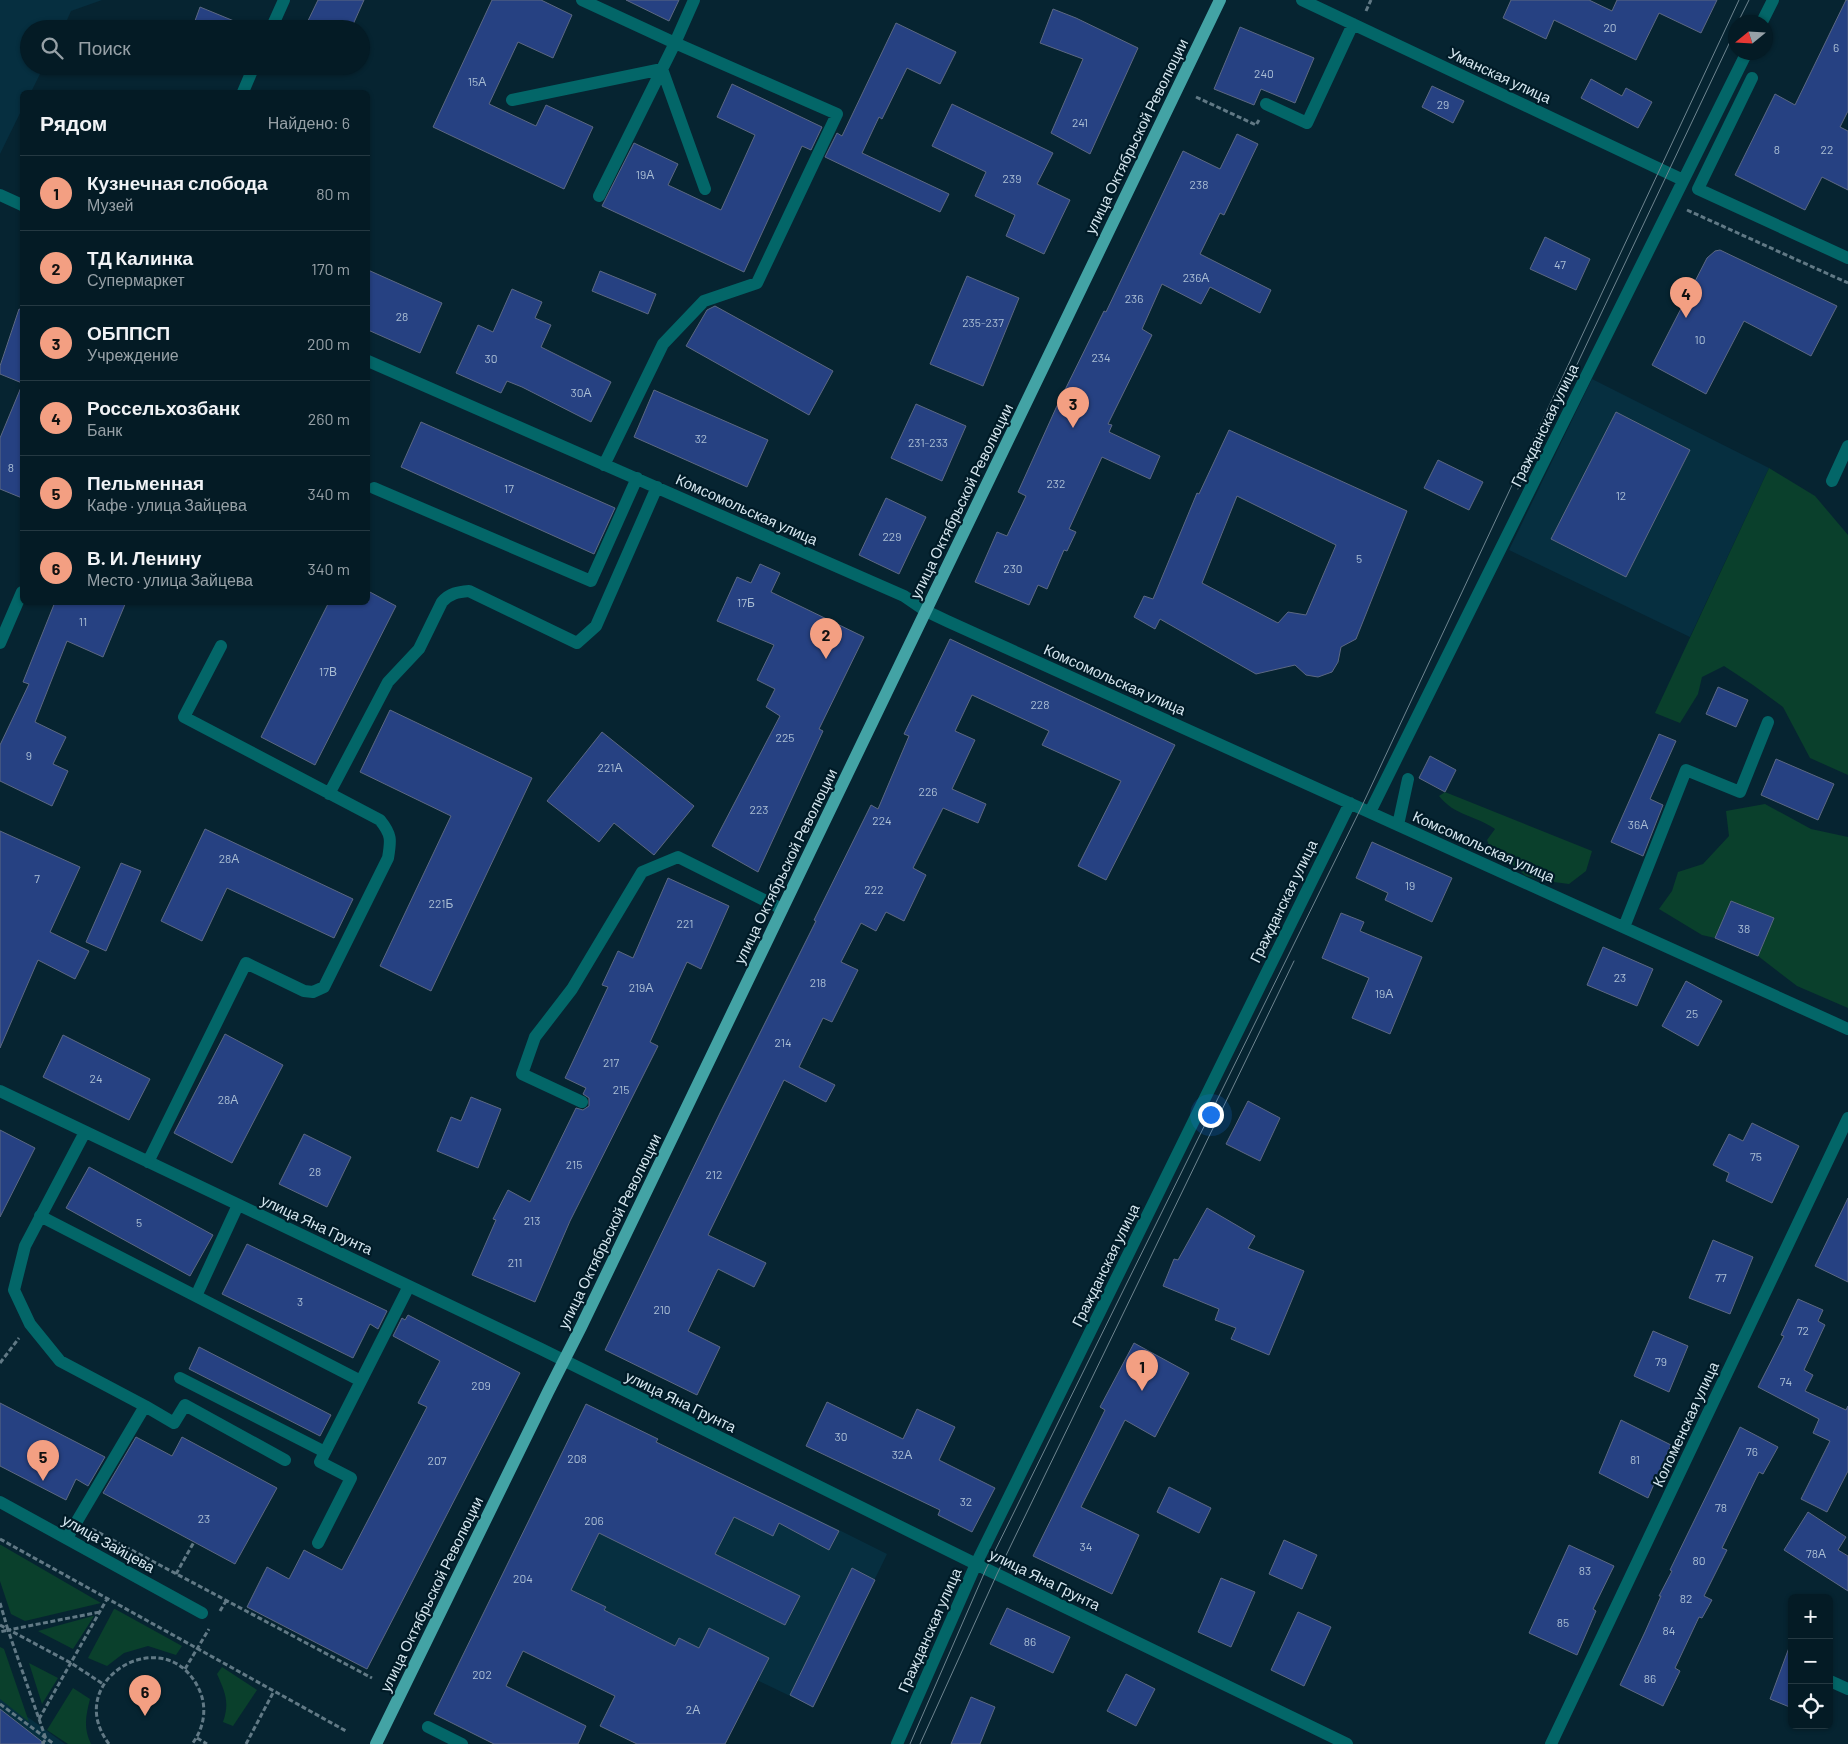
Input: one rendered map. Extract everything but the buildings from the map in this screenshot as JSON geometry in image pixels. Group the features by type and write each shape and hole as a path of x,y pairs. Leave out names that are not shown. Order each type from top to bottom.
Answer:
{"main road":[{"name":"улица Октябрьской Революции","path":"376,1744 782,909 1220,0"}],"street":[{"path":"275,20 284,0"},
{"path":"582,0 837,114 757,283 704,301 663,344 604,465"},
{"path":"599,196 675,43 694,0"},
{"name":"Уманская улица","path":"1302,0 1683,180"},
{"path":"1766,15 1773,0"},
{"path":"1266,104 1307,123 1353,24"},
{"name":"Гражданская улица","path":"1370,812 1743,60"},
{"path":"512,100 662,69"},
{"path":"662,69 705,189"},
{"path":"244,90 250,75"},
{"path":"1752,78 1698,189 1848,258"},
{"path":"0,195 20,204"},
{"name":"Комсомольская улица","path":"370,362 904,596 926,611 1848,1029"},
{"path":"1832,481 1848,446"},
{"path":"374,488 591,581 637,478"},
{"path":"329,794 388,682 419,650 442,602 447,596 457,592 469,591 577,642 596,626 657,487"},
{"path":"0,644 20,597"},
{"path":"148,1162 246,963 304,991 313,992 324,987 388,858 390,845 388,830 380,820 184,716 221,646"},
{"path":"1624,927 1686,770 1740,792 1768,722"},
{"path":"1398,825 1408,779"},
{"name":"Гражданская улица","path":"897,1744 976,1564 1350,803"},
{"path":"582,1102 522,1074 535,1038 572,989 642,872 678,857 782,909"},
{"name":"улица Яна Грунта","path":"0,1091 409,1286 1347,1744"},
{"name":"Коломенская улица","path":"1551,1744 1848,1118"},
{"path":"86,1132 25,1246 14,1290 30,1324 60,1361 174,1423 185,1405 285,1460"},
{"path":"196,1296 238,1205"},
{"path":"40,1216 361,1381"},
{"path":"318,1544 351,1478 320,1462 409,1286"},
{"path":"180,1378 325,1452"},
{"path":"67,1538 145,1406"},
{"name":"улица Зайцева","path":"0,1502 202,1613"},
{"path":"1833,1682 1848,1689"},
{"path":"428,1726 462,1744"}],"path":[{"path":"1196,97 1256,125 1266,104"},
{"path":"1672,203 1848,284"},
{"path":"0,1364 30,1324"},
{"path":"77,1521 372,1678"},
{"path":"0,1539 346,1731"},
{"path":"176,1574 194,1542"},
{"path":"39,1720 107,1599"},
{"path":"216,1617 226,1601"},
{"path":"0,1603 46,1739"},
{"path":"0,1632 100,1612"},
{"path":"0,1625 71,1663 104,1684"},
{"path":"185,1670 212,1625"},
{"path":"109,1744 103,1736 97,1719 97,1701 104,1684 116,1670 132,1660 150,1657 169,1660 185,1670 197,1684 203,1701 204,1720 197,1738 192,1744"},
{"path":"247,1744 274,1691"},
{"path":"0,1704 54,1744"},
{"path":"197,1738 207,1744"},
{"path":"42,1744 46,1739"}],"shaded area":[{"path":"0,0 102,0 71,11 67,20 20,20 20,75 40,75 32,90 20,90 20,113 0,154"},
{"path":"1592,379 1769,468 1690,637 1509,550"},
{"path":"674,1451 887,1554 813,1707 757,1680 628,1739 600,1726 615,1696 550,1664 559,1645 592,1635 606,1607 535,1572 538,1565 575,1583 599,1533 644,1513"},
{"path":"0,1697 65,1744 0,1744"}],"green space":[{"path":"1769,468 1815,496 1848,535 1848,775 1810,758 1783,707 1724,666 1702,677 1698,694 1680,723 1655,713"},
{"path":"1445,792 1592,851 1586,871 1569,884 1526,876 1503,857 1491,851 1487,840 1495,829 1488,824 1458,812 1445,803 1439,796"},
{"path":"1765,804 1811,829 1848,837 1848,1008 1797,986 1758,956 1773,918 1731,901 1715,938 1702,935 1659,909 1672,891 1678,872 1703,864 1729,836 1726,811"},
{"path":"0,1545 101,1603 25,1621 11,1614 0,1581"},
{"path":"114,1609 182,1646 176,1655 148,1646 124,1653 107,1666 88,1658"},
{"path":"93,1616 73,1649 38,1631"},
{"path":"0,1647 4,1649 29,1722 0,1699"},
{"path":"29,1663 58,1678 42,1704"},
{"path":"222,1667 257,1690 233,1726 223,1722 226,1697 217,1674"},
{"path":"73,1688 90,1699 86,1716 86,1727 91,1744 68,1744 47,1730"}],"tram line":[{"path":"910,1744 986,1569 1361,808 1739,0"},
{"path":"1742,15 1749,0"},
{"path":"1518,489 1728,46"},
{"path":"920,1744 997,1574 1294,961"}],"place":[{"name":"Россельхозбанк","path":"1686,318"},
{"name":"ОБППСП","path":"1073,428"},
{"name":"ТД Калинка","path":"826,659"},
{"name":"Кузнечная слобода","path":"1142,1391"},
{"name":"Пельменная","path":"43,1481"},
{"name":"В. И. Ленину","path":"145,1716"}]}
